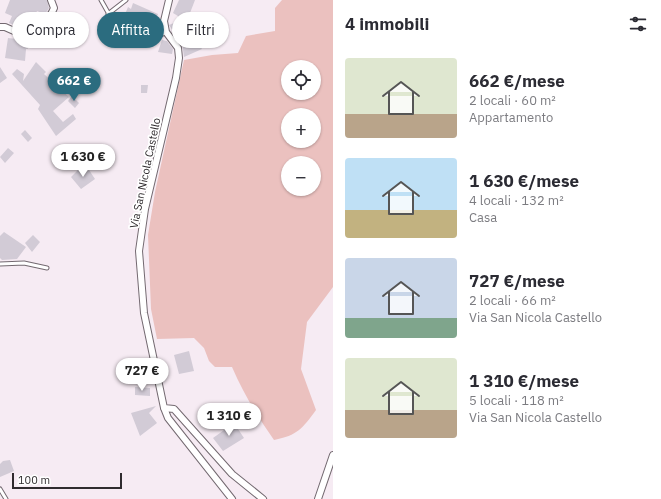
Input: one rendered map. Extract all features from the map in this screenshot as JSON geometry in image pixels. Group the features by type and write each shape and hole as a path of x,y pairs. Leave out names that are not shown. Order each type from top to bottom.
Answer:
{"street":[{"path":"0,27 23,34 46,22 51,17 54,8 51,0"},
{"path":"166,32 164,21 169,0"},
{"name":"Via San Nicola Castello","path":"166,32 178,48 179,58 176,78 145,208 139,252 144,312 164,408 173,425 232,499"},
{"path":"164,408 174,409 232,474 263,499"},
{"path":"318,499 333,455"}],"lane":[{"path":"101,0 107,12"},
{"path":"111,12 126,0"},
{"path":"0,264 24,263 47,268"},
{"path":"0,489 6,499"}],"shaded area":[{"path":"282,0 333,0 333,287 307,322 301,369 316,410 299,430 289,436 274,440 251,405 232,367 215,367 209,361 204,348 194,338 157,339 151,309 148,235 155,192 184,60 212,55 238,53 246,36 275,31 275,8"}],"building":[{"path":"10,0 47,0 49,8 46,12 12,12 12,16 5,13"},
{"path":"179,0 195,0 190,12 173,12"},
{"path":"133,3 153,12 126,12 128,7 131,9"},
{"path":"12,16 12,24 9,23"},
{"path":"8,38 12,38 12,48 28,48 26,49 25,61 5,58"},
{"path":"164,40 167,41 173,49 172,54 158,52 159,48 164,48"},
{"path":"183,48 202,49 184,57"},
{"path":"36,62 46,72 44,74 69,97 53,111 63,122 73,114 76,119 56,136 38,109 40,105 12,74 17,69 24,74 23,81"},
{"path":"0,67 7,78 0,83"},
{"path":"141,85 148,85 147,93 141,93"},
{"path":"72,96 79,103 75,108 68,101"},
{"path":"25,130 32,138 28,142 21,134"},
{"path":"8,148 14,153 5,163 0,157"},
{"path":"81,167 86,172 89,170 95,179 81,189 71,177"},
{"path":"4,232 26,247 17,259 2,260 0,258 0,236"},
{"path":"33,235 40,242 32,252 25,243"},
{"path":"189,351 194,371 179,374 174,355"},
{"path":"135,387 150,388 150,396 135,395"},
{"path":"156,406 149,413 157,423 140,436 131,413"},
{"path":"234,423 244,438 223,451 213,438"},
{"path":"10,460 14,471 0,477 0,464 3,461"}]}
